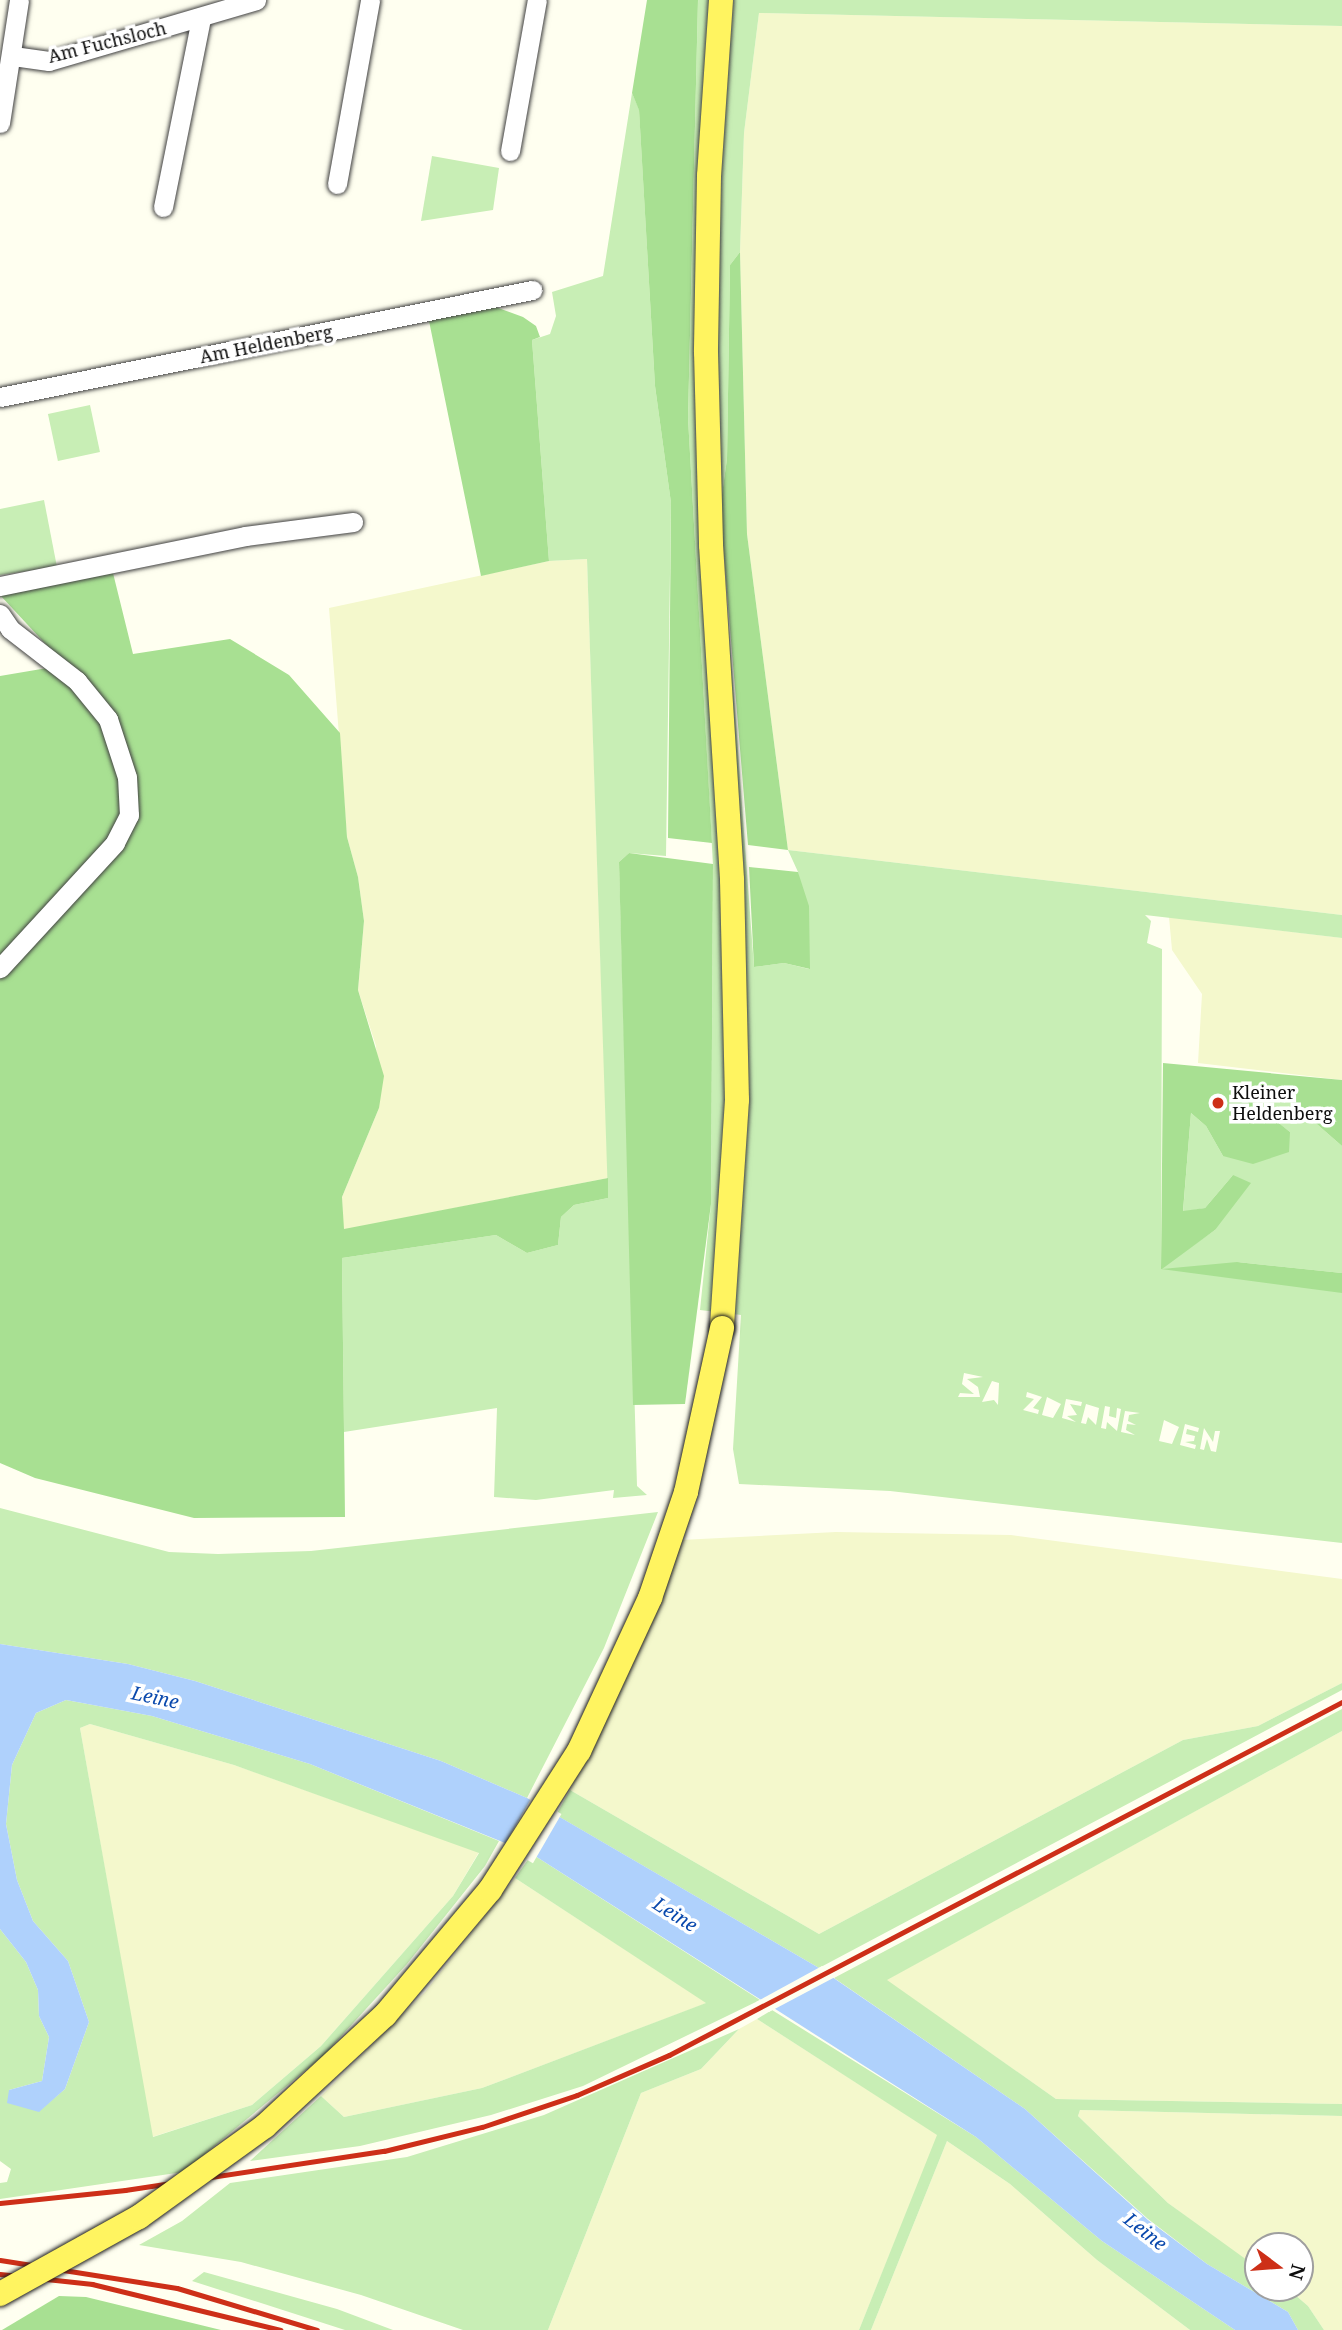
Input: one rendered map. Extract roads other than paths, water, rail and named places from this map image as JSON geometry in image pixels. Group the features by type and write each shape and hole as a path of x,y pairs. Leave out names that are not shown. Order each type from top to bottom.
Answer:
{"main road":[{"path":"0,2294 139,2217 265,2126 385,2015 490,1890 579,1751 646,1609 686,1492 722,1328 737,1100 732,880 706,444 715,66 721,0"},
{"path":"715,66 737,0"}],"street":[{"path":"0,122 13,56 19,0"},
{"name":"Am Fuchsloch","path":"13,56 49,61 256,0"},
{"path":"337,184 370,0"},
{"path":"510,150 537,0"},
{"path":"163,206 201,18"},
{"name":"Am Heldenberg","path":"0,397 531,290"},
{"path":"0,586 244,536 353,522"},
{"path":"0,614 10,629 77,681 108,719 127,777 129,815 115,843 0,968"}],"water":[{"name":"Leine","path":"0,1644 128,1664 195,1681 441,1761 527,1798 819,1968 1025,2109 1148,2220 1207,2264 1244,2286 1244,2302 1271,2302 1288,2312 1298,2330 1235,2330 1102,2241 976,2137 532,1854 310,1764 152,1716 66,1700 36,1713 12,1765 6,1824 17,1880 33,1921 68,1961 89,2022 65,2089 39,2112 7,2103 9,2090 42,2081 49,2037 39,2016 38,1990 26,1962 0,1929"}],"railway":[{"path":"0,2203 125,2190 384,2151 482,2127 577,2095 669,2055 1342,1702"},
{"path":"0,2260 177,2288 317,2330"},
{"path":"0,2274 92,2284 280,2330"}],"place":[{"name":"Kleiner Heldenberg","path":"1218,1103"}]}
